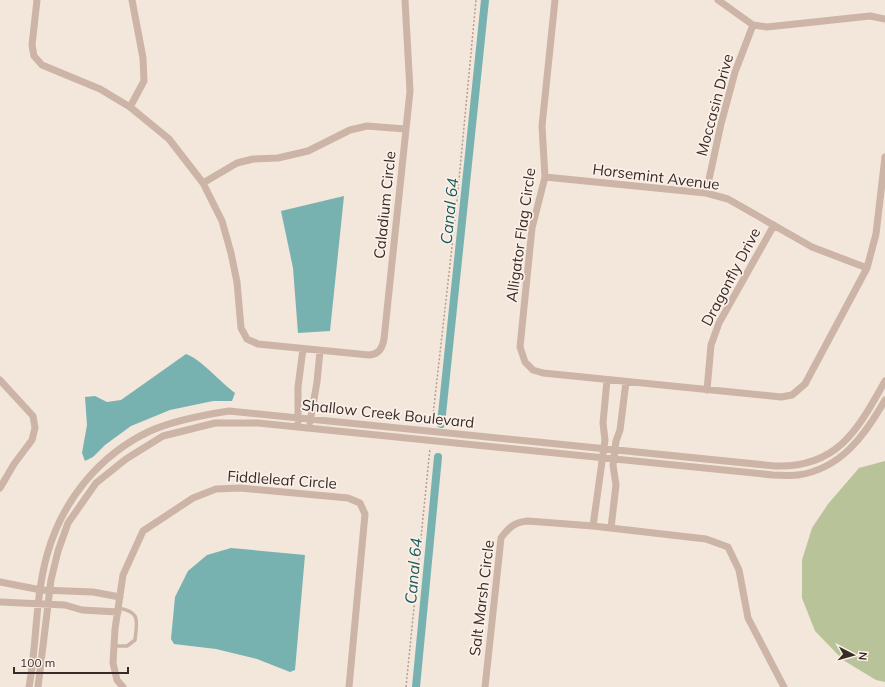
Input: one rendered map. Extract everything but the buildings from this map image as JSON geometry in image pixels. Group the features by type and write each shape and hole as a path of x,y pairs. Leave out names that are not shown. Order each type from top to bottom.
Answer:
{"street":[{"name":"Caladium Circle","path":"37,0 32,45 34,56 42,65 100,89 130,107 169,139 203,183 222,221 232,253 237,282 241,328 247,339 258,344 368,355 375,354 382,349 410,91 405,0"},
{"path":"130,107 144,81 143,58 132,0"},
{"name":"Alligator Flag Circle","path":"555,0 542,126 545,177 532,228 520,347 525,362 533,370 543,373 607,380 780,397 792,395 799,391 805,384 831,337 867,268 876,234 885,157"},
{"path":"718,0 753,25 767,27 870,16 885,19"},
{"name":"Moccasin Drive","path":"706,193 721,124 735,72 753,25"},
{"path":"203,183 237,163 253,159 278,158 308,151 350,130 367,126 406,129"},
{"name":"Horsemint Avenue","path":"545,177 706,193 728,199 812,247 867,268"},
{"name":"Dragonfly Drive","path":"706,390 711,345 719,323 774,225"},
{"path":"298,427 298,387 303,349"},
{"path":"309,428 317,382 320,351"},
{"path":"0,380 33,416 35,428 32,440 14,464 0,488"},
{"path":"593,526 604,449 603,423 607,380"},
{"name":"Shallow Creek Boulevard","path":"29,687 41,590 47,555 58,526 74,496 95,469 118,450 151,431 196,416 229,411 775,466 799,465 832,452 844,443 854,433 866,415 885,381"},
{"path":"611,528 616,485 614,458 620,430 626,382"},
{"name":"Shallow Creek Boulevard","path":"38,687 50,591 58,552 68,523 96,483 126,459 163,436 215,423 258,423 773,475 798,475 837,460 851,449 862,438 885,400"},
{"name":"Fiddleleaf Circle","path":"123,687 117,680 113,663 118,610 123,575 142,531 193,498 216,489 240,488 348,498 360,503 365,514 349,687"},
{"name":"Salt Marsh Circle","path":"485,687 501,538 508,528 518,522 528,521 593,526 706,539 728,547 739,570 748,618 784,687"},
{"path":"0,582 41,590 76,590 120,597"},
{"path":"0,602 65,605 82,610 118,610"}],"lane":[{"path":"114,646 127,646 135,640 137,620 135,614 129,610 118,610"}],"path":[{"path":"431,431 456,211 476,0"},
{"path":"406,687 430,440"}],"green space":[{"path":"885,461 885,682 876,680 843,660 815,631 802,598 802,560 812,528 828,504 859,468"}],"water":[{"path":"344,196 330,331 298,333 293,268 281,211"},
{"path":"186,354 198,361 235,393 232,401 213,401 170,410 131,426 105,445 93,457 85,461 82,453 87,425 85,397 95,396 107,402 121,400"},
{"path":"231,548 305,555 295,670 290,672 257,659 216,649 174,644 171,639 175,597 188,571 207,555"}],"waterway":[{"name":"Canal 64","path":"441,424 485,0"},
{"name":"Canal 64","path":"416,687 438,457"}]}
